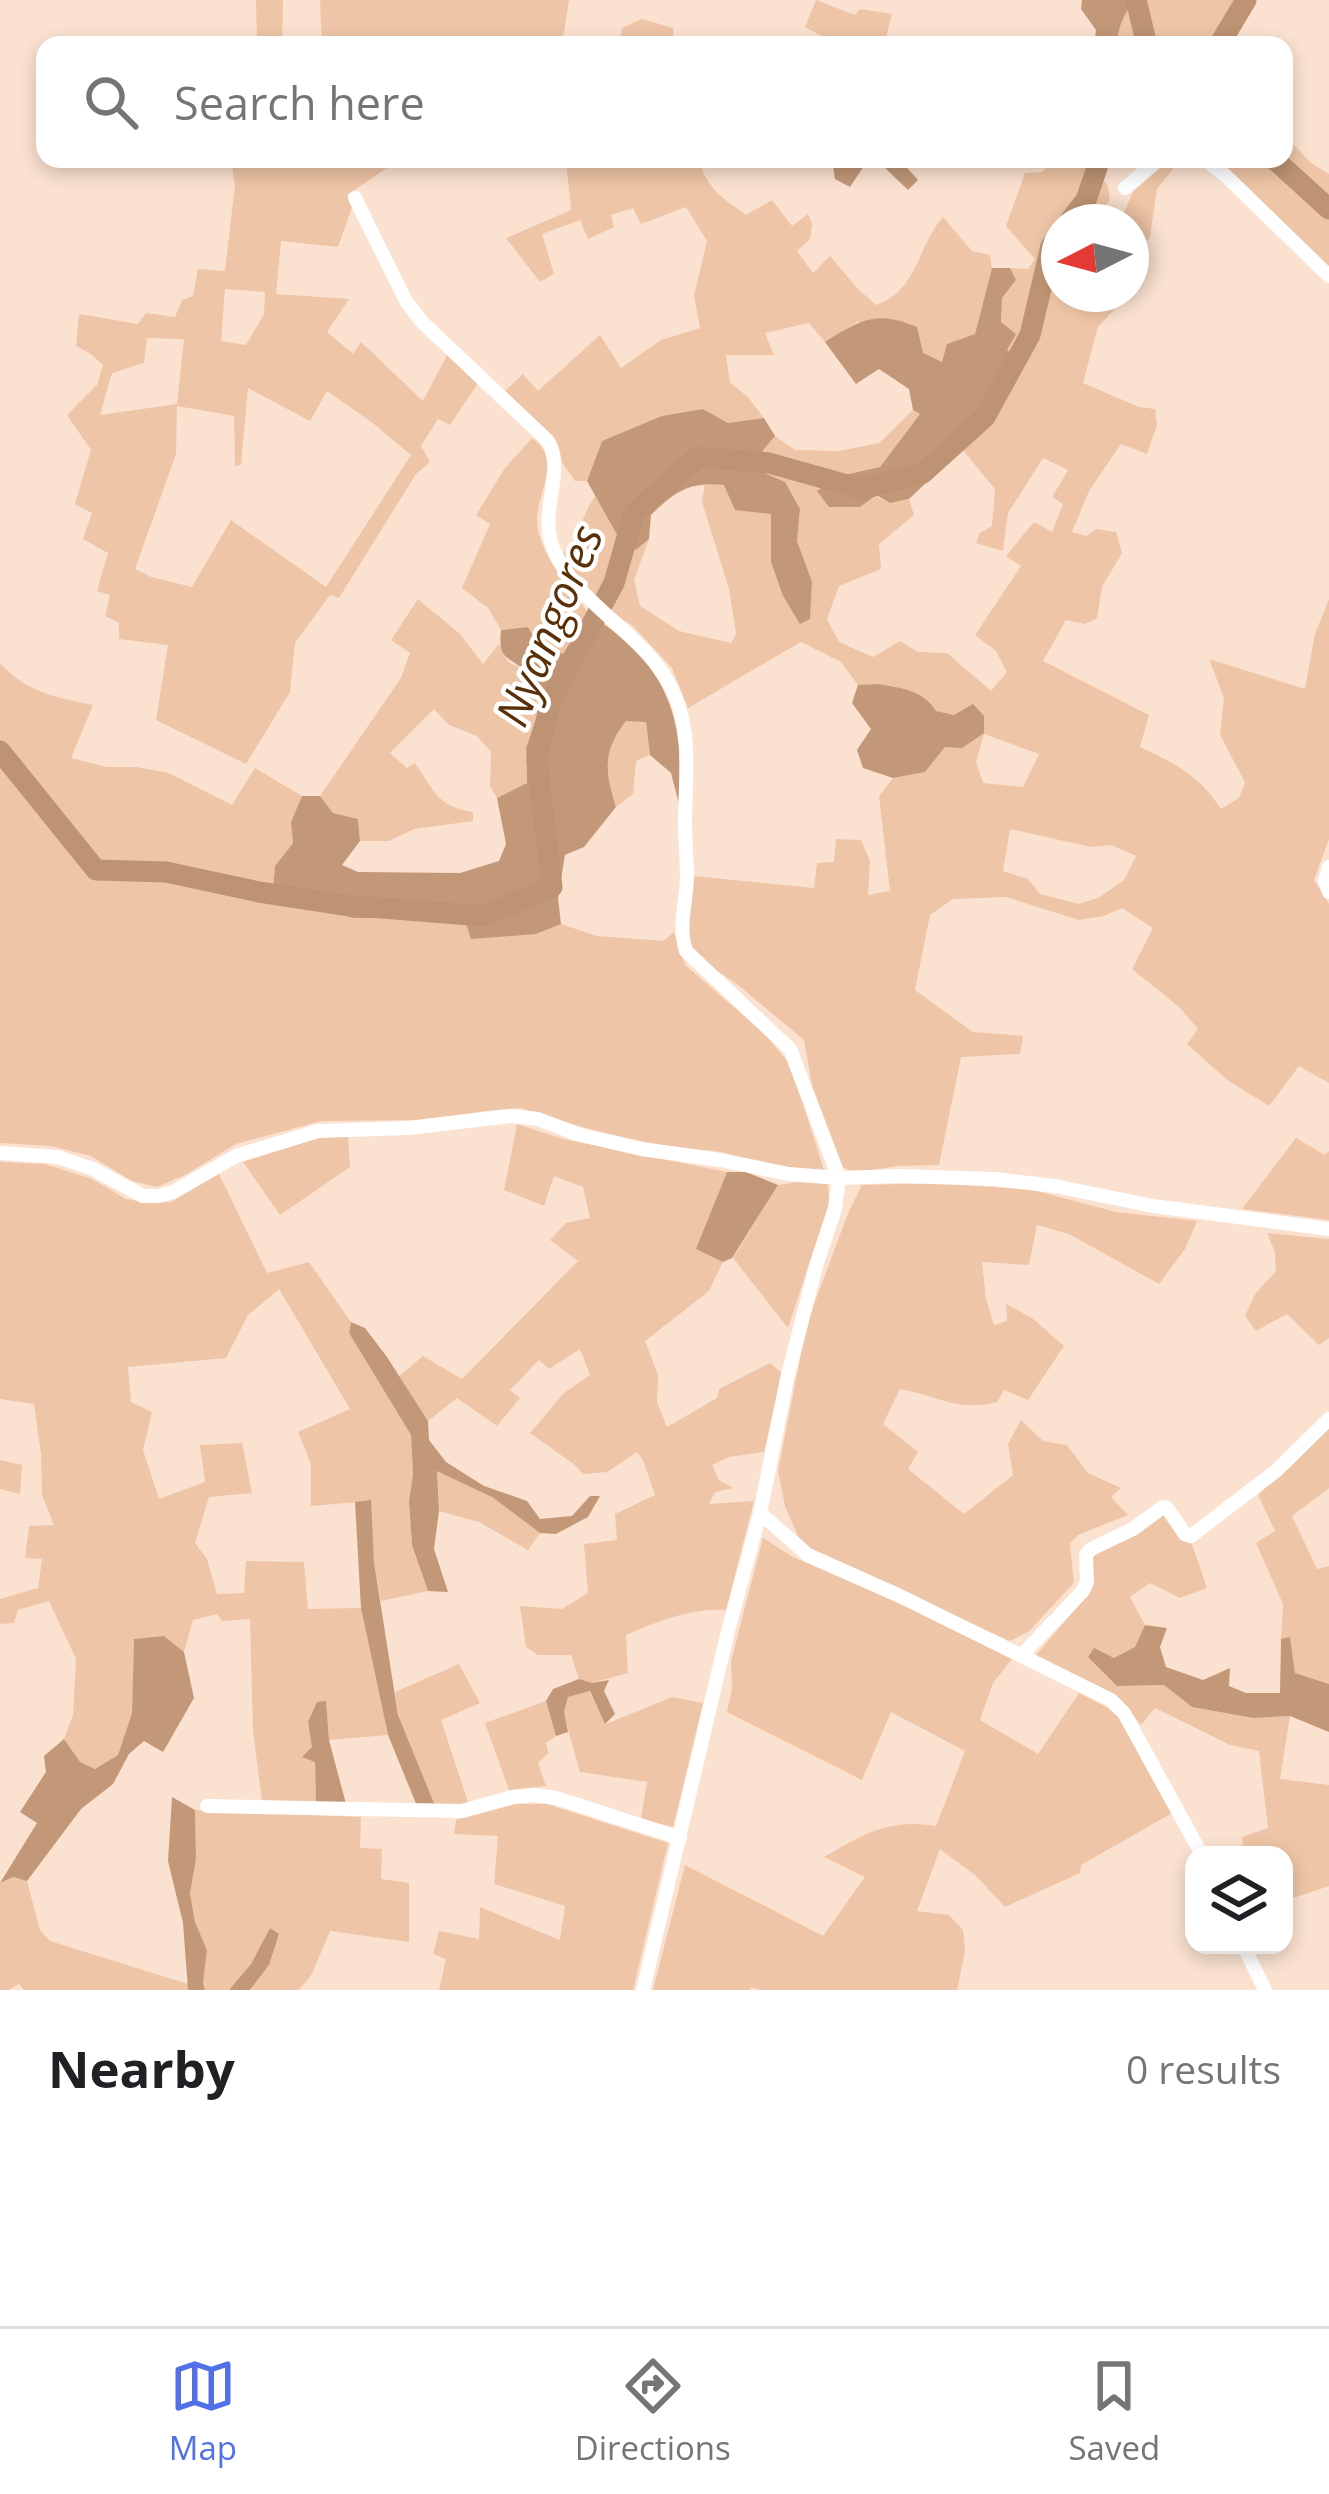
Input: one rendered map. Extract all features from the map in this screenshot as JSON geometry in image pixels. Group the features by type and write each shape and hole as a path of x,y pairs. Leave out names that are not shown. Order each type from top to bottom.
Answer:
{"street":[{"path":"1125,188 1148,168"},
{"path":"1216,168 1329,276"},
{"path":"355,198 406,301 422,322 544,436 555,464 546,515 555,554 571,579 656,664 675,694 683,721 687,791 681,935 686,951 790,1049 839,1178 836,1209 816,1265 787,1379 760,1513 644,1990"},
{"path":"1329,867 1325,880 1329,892"},
{"path":"0,1153 58,1157 93,1169 143,1196 158,1196 236,1156 317,1131 408,1128 511,1116 641,1150 789,1174 995,1179 1329,1229"},
{"path":"1021,1656 1082,1592 1087,1582 1086,1555 1091,1549 1133,1529 1163,1507 1191,1536 1276,1471 1329,1419"},
{"path":"760,1513 808,1555 901,1595 1105,1696 1124,1713 1197,1846"},
{"path":"207,1806 462,1811 534,1795 680,1838"},
{"path":"1247,1954 1265,1990"}],"shaded area":[{"path":"256,0 283,0 282,36 257,36"},
{"path":"320,0 569,0 562,36 322,36"},
{"path":"816,0 855,15 860,9 892,14 886,36 822,36 805,27"},
{"path":"1082,0 1137,0 1122,20 1118,36 1095,36 1081,9"},
{"path":"1137,0 1252,0 1231,36 1118,36"},
{"path":"642,19 673,28 673,36 621,36 622,28"},
{"path":"1293,144 1329,174 1329,267 1224,168 1293,168"},
{"path":"232,168 387,168 347,195 352,207 338,247 281,241 276,294 349,299 327,332 353,354 361,342 423,401 447,355 478,383 450,425 438,419 421,446 430,462 416,474 339,598 330,595 295,643 290,692 246,764 156,720 168,645 119,639 119,623 105,616 110,595 97,591 108,553 83,539 92,513 75,504 91,450 67,415 97,385 103,365 76,346 79,314 138,324 146,313 175,317 182,300 193,296 198,269 225,271 235,185","holes":["225,289 265,292 264,314 246,345 221,341","147,338 184,339 177,404 100,415 112,373 144,363","248,388 310,421 327,391 411,455 326,587 231,520 192,587 135,569 176,454 177,406 234,416 235,466 241,465"]},
{"path":"567,168 701,168 711,186 746,215 772,200 792,226 808,214 810,239 797,251 813,273 830,256 876,305 909,279 943,217 972,251 990,255 992,268 975,334 942,363 857,322 825,342 809,323 765,333 774,355 726,355 730,383 764,418 728,423 702,409 602,441 587,481 575,481 547,432 504,392 523,374 538,391 600,335 621,368 661,340 700,328 694,296 707,241 686,207 641,224 633,208 611,215 614,227 588,239 580,220 542,234 554,274 540,282 506,238 571,210"},
{"path":"833,168 863,168 850,187 835,179"},
{"path":"885,168 907,168 918,180 908,190"},
{"path":"1046,168 1104,168 1101,177 1110,200 1106,204 1041,204 1041,312 1112,312 1098,327 1083,383 1155,409 1157,425 1147,454 1121,444 1089,491 1072,532 1086,536 1097,529 1116,532 1122,553 1102,587 1097,618 1085,624 1066,620 1043,661 1149,715 1140,747 1186,772 1221,809 1239,798 1245,782 1220,735 1224,698 1209,659 1305,689 1315,634 1329,599 1329,839 1314,880 1329,904 1329,1083 1299,1066 1269,1106 1226,1079 1187,1044 1198,1029 1132,969 1153,928 1122,908 1079,920 1006,897 953,899 930,915 915,990 973,1032 1023,1036 1020,1054 961,1057 939,1165 855,1173 843,1167 812,1085 804,1040 691,946 687,933 693,876 814,888 817,863 834,862 836,839 861,840 870,861 868,895 890,891 879,796 893,778 925,772 945,747 955,716 878,684 858,685 841,662 801,642 688,708 672,668 632,625 612,613 576,577 563,553 596,495 620,540 636,550 649,539 634,580 640,606 679,631 731,643 736,634 729,589 702,502 705,483 724,485 771,514 771,562 783,596 800,623 810,618 812,583 797,541 800,509 762,473 762,450 775,436 795,450 839,451 879,443 913,410 920,414 880,467 835,477 890,503 909,499 914,515 879,544 881,569 839,586 827,619 839,642 873,657 900,641 918,652 947,653 991,691 1007,672 996,651 975,635 1021,566 1006,556 1034,522 1052,532 1063,504 1052,497 1068,470 1043,458 1008,513 1003,551 976,543 980,533 992,526 995,489 962,449 1000,406 1006,350 1002,298 1016,280 1010,268 1028,269 1035,259 1006,226 1025,173","holes":["984,734 1039,754 1023,787 983,783 976,762","1010,829 1091,847 1111,845 1136,856 1124,880 1100,897 1079,904 1040,894 1028,879 1003,871"]},
{"path":"1160,168 1173,169 1157,189 1149,238 1149,204 1128,204 1133,192"},
{"path":"992,268 1010,268 1016,280 1002,298 1001,322 1016,334 1007,350 1022,363 1000,406 909,499 890,503 876,495 860,507 829,507 817,491 835,477 880,467 920,414 913,410 909,389 879,369 856,384 825,342 859,323 891,319 917,327 923,353 942,362 947,344 975,334"},
{"path":"703,409 728,423 764,418 775,436 763,450 762,472 785,482 800,509 797,541 812,582 810,619 800,624 771,562 771,514 735,510 724,485 692,487 675,494 651,515 649,539 636,550 620,540 587,481 602,441 662,416"},
{"path":"532,438 547,459 538,507 539,534 554,566 589,614 563,655 537,642 528,627 501,630 488,608 462,588 490,524 476,515 505,468"},
{"path":"418,599 460,634 483,664 499,644 508,662 523,669 544,695 526,748 527,783 497,798 490,786 491,752 477,736 449,725 434,709 390,753 407,768 415,763 438,796 451,806 473,812 473,821 414,829 389,841 360,841 358,819 333,813 320,796 401,678 410,653 391,640"},
{"path":"589,614 637,652 666,694 679,743 679,804 671,773 650,755 646,722 626,721 608,762 616,807 584,847 565,855 558,898 561,924 536,934 471,939 466,923 449,918 354,918 272,900 275,866 293,843 291,822 302,796 320,796 333,813 358,819 360,841 342,865 358,872 460,873 499,861 506,844 497,798 527,783 526,748 544,695 502,652 501,630 528,627 537,642 563,654"},
{"path":"0,663 31,687 93,705 71,758 169,773 232,805 255,768 302,796 291,822 293,843 275,866 272,900 354,918 449,918 536,934 561,924 597,936 663,941 674,932 685,965 765,1034 791,1066 824,1170 771,1166 722,1152 660,1145 520,1108 420,1120 321,1121 236,1144 157,1187 132,1181 91,1156 51,1146 0,1143"},
{"path":"858,685 911,691 936,711 954,715 973,704 984,716 984,733 962,748 945,747 925,772 893,778 863,768 857,750 871,729 852,703"},
{"path":"626,721 646,721 650,755 636,761 633,794 616,807 608,762"},
{"path":"517,1124 563,1139 727,1172 697,1248 723,1262 709,1291 645,1341 658,1375 657,1402 667,1427 717,1398 719,1389 770,1363 782,1373 764,1452 729,1457 712,1465 719,1480 733,1488 715,1492 709,1504 754,1501 726,1610 688,1613 626,1635 628,1673 592,1683 579,1679 571,1655 538,1655 526,1647 520,1606 562,1609 588,1593 584,1544 617,1540 615,1514 655,1495 637,1452 607,1472 583,1474 530,1433 564,1393 590,1375 580,1349 549,1369 539,1360 510,1390 520,1398 497,1426 457,1398 428,1421 399,1376 423,1356 462,1379 578,1261 550,1240 566,1223 590,1218 583,1187 554,1176 544,1206 504,1190"},
{"path":"321,1137 348,1137 350,1167 280,1215 243,1162"},
{"path":"1296,1138 1325,1155 1329,1151 1329,1220 1242,1209"},
{"path":"0,1162 45,1164 92,1179 126,1199 149,1203 171,1202 219,1174 267,1273 309,1262 351,1322 349,1333 411,1435 412,1545 428,1591 381,1601 370,1501 311,1506 311,1464 298,1432 350,1409 279,1289 248,1315 226,1358 128,1367 131,1402 152,1412 143,1450 159,1499 205,1482 200,1445 242,1443 252,1493 209,1497 195,1543 207,1559 217,1594 244,1593 246,1561 304,1562 308,1609 361,1608 388,1735 329,1740 326,1702 308,1722 316,1804 262,1800 253,1731 250,1619 222,1621 217,1614 193,1620 184,1652 164,1636 134,1639 132,1713 118,1755 96,1769 80,1763 64,1739 73,1715 76,1659 49,1601 18,1610 14,1623 0,1624 0,1599 38,1588 42,1559 25,1558 29,1526 54,1525 42,1495 34,1404 0,1399"},
{"path":"727,1172 746,1172 778,1185 732,1258 723,1262 696,1249"},
{"path":"939,1183 1033,1190 1116,1212 1197,1221 1185,1249 1159,1284 1069,1234 1037,1225 1029,1265 982,1262 994,1325 1007,1321 1006,1304 1032,1318 1064,1346 1028,1400 1004,1390 997,1402 970,1405 900,1389 883,1424 918,1452 908,1469 964,1514 1013,1475 1008,1444 1021,1420 1043,1441 1067,1445 1088,1473 1121,1488 1111,1497 1128,1515 1078,1535 1070,1543 1074,1583 1029,1631 1010,1641 811,1550 798,1536 785,1506 778,1471 807,1323 862,1185"},
{"path":"828,1184 829,1203 788,1328 733,1258 778,1185"},
{"path":"1267,1233 1329,1239 1329,1338 1319,1345 1287,1314 1256,1331 1245,1316 1255,1294 1276,1271"},
{"path":"351,1322 365,1328 387,1357 428,1421 429,1440 446,1462 484,1486 527,1501 540,1519 572,1516 590,1496 600,1496 588,1517 556,1534 540,1533 492,1497 437,1471 434,1549 448,1592 428,1591 412,1545 411,1435 349,1333"},
{"path":"1329,1424 1329,1488 1292,1516 1317,1569 1329,1566 1329,1684 1295,1673 1290,1638 1281,1639 1283,1604 1256,1543 1275,1531 1258,1495"},
{"path":"0,1460 22,1465 20,1494 0,1489"},
{"path":"437,1470 492,1497 540,1533 528,1550 479,1522 439,1511"},
{"path":"371,1500 374,1562 398,1715 436,1808 417,1806 388,1735 361,1608 355,1502"},
{"path":"1162,1512 1180,1540 1192,1544 1207,1588 1180,1598 1150,1583 1130,1597 1145,1625 1135,1647 1114,1659 1117,1686 1164,1685 1192,1707 1253,1718 1290,1716 1280,1779 1329,1785 1329,1886 1293,1898 1293,1846 1243,1846 1242,1837 1268,1828 1259,1751 1230,1745 1155,1708 1141,1725 1119,1698 1036,1655 1092,1590 1093,1556 1140,1533"},
{"path":"763,1538 793,1557 1012,1659 993,1683 980,1720 1038,1754 1079,1693 1108,1708 1123,1721 1174,1812 1081,1865 1080,1873 1005,1907 976,1876 940,1849 917,1911 949,1915 963,1930 965,1951 957,1990 653,1990 685,1865 823,1936 865,1877 824,1857 890,1826 936,1826 965,1751 891,1712 862,1780 727,1712 731,1661"},
{"path":"1145,1625 1167,1628 1160,1647 1166,1667 1203,1680 1230,1668 1229,1686 1246,1693 1280,1693 1281,1639 1290,1637 1295,1673 1329,1684 1329,1732 1290,1716 1253,1718 1192,1707 1164,1685 1117,1686 1088,1657 1094,1648 1114,1658 1135,1647"},
{"path":"164,1636 184,1652 194,1698 163,1752 144,1741 129,1754 113,1784 81,1809 27,1881 13,1877 0,1883 37,1823 20,1812 46,1772 44,1756 64,1739 80,1762 95,1769 118,1755 132,1713 134,1639"},
{"path":"459,1664 480,1703 441,1720 468,1802 436,1808 398,1715 395,1692"},
{"path":"579,1679 609,1680 604,1691 615,1714 605,1724 590,1691 568,1697 564,1712 568,1732 556,1736 546,1701 553,1689"},
{"path":"589,1691 606,1724 672,1697 703,1703 673,1827 641,1819 647,1782 580,1772 563,1712 568,1697"},
{"path":"326,1701 329,1740 346,1804 316,1804 315,1762 302,1757 312,1747 308,1722 317,1702"},
{"path":"546,1701 556,1736 546,1743 548,1753 538,1763 546,1786 509,1790 485,1723"},
{"path":"172,1797 195,1810 196,1859 190,1893 207,1950 205,1990 188,1990 183,1923 168,1861"},
{"path":"517,1804 547,1804 668,1843 633,1990 439,1990 446,1959 433,1954 439,1931 479,1939 480,1907 560,1940 565,1906 494,1884 498,1836 454,1834 456,1820"},
{"path":"195,1810 361,1817 360,1848 382,1849 381,1879 409,1883 409,1942 330,1931 312,1974 299,1990 250,1990 269,1965 270,1928 251,1964 229,1990 205,1990 207,1950 190,1893 196,1859"},
{"path":"13,1877 27,1881 40,1930 50,1941 188,1984 188,1990 24,1990 19,1984 0,1990 0,1883"},
{"path":"270,1928 279,1934 269,1965 250,1990 229,1990 251,1964"}],"waterway":[{"name":"Nyangores","path":"1136,0 1145,36"},
{"name":"Nyangores","path":"1224,36 1246,0"},
{"name":"Nyangores","path":"1083,204 1097,168"},
{"name":"Nyangores","path":"1284,168 1329,209"},
{"name":"Nyangores","path":"0,751 96,870 166,872 344,905 483,916 552,887 537,760 551,700 614,583 634,513 698,457 769,463 862,489 923,473 985,417 1030,335 1041,288"}]}
